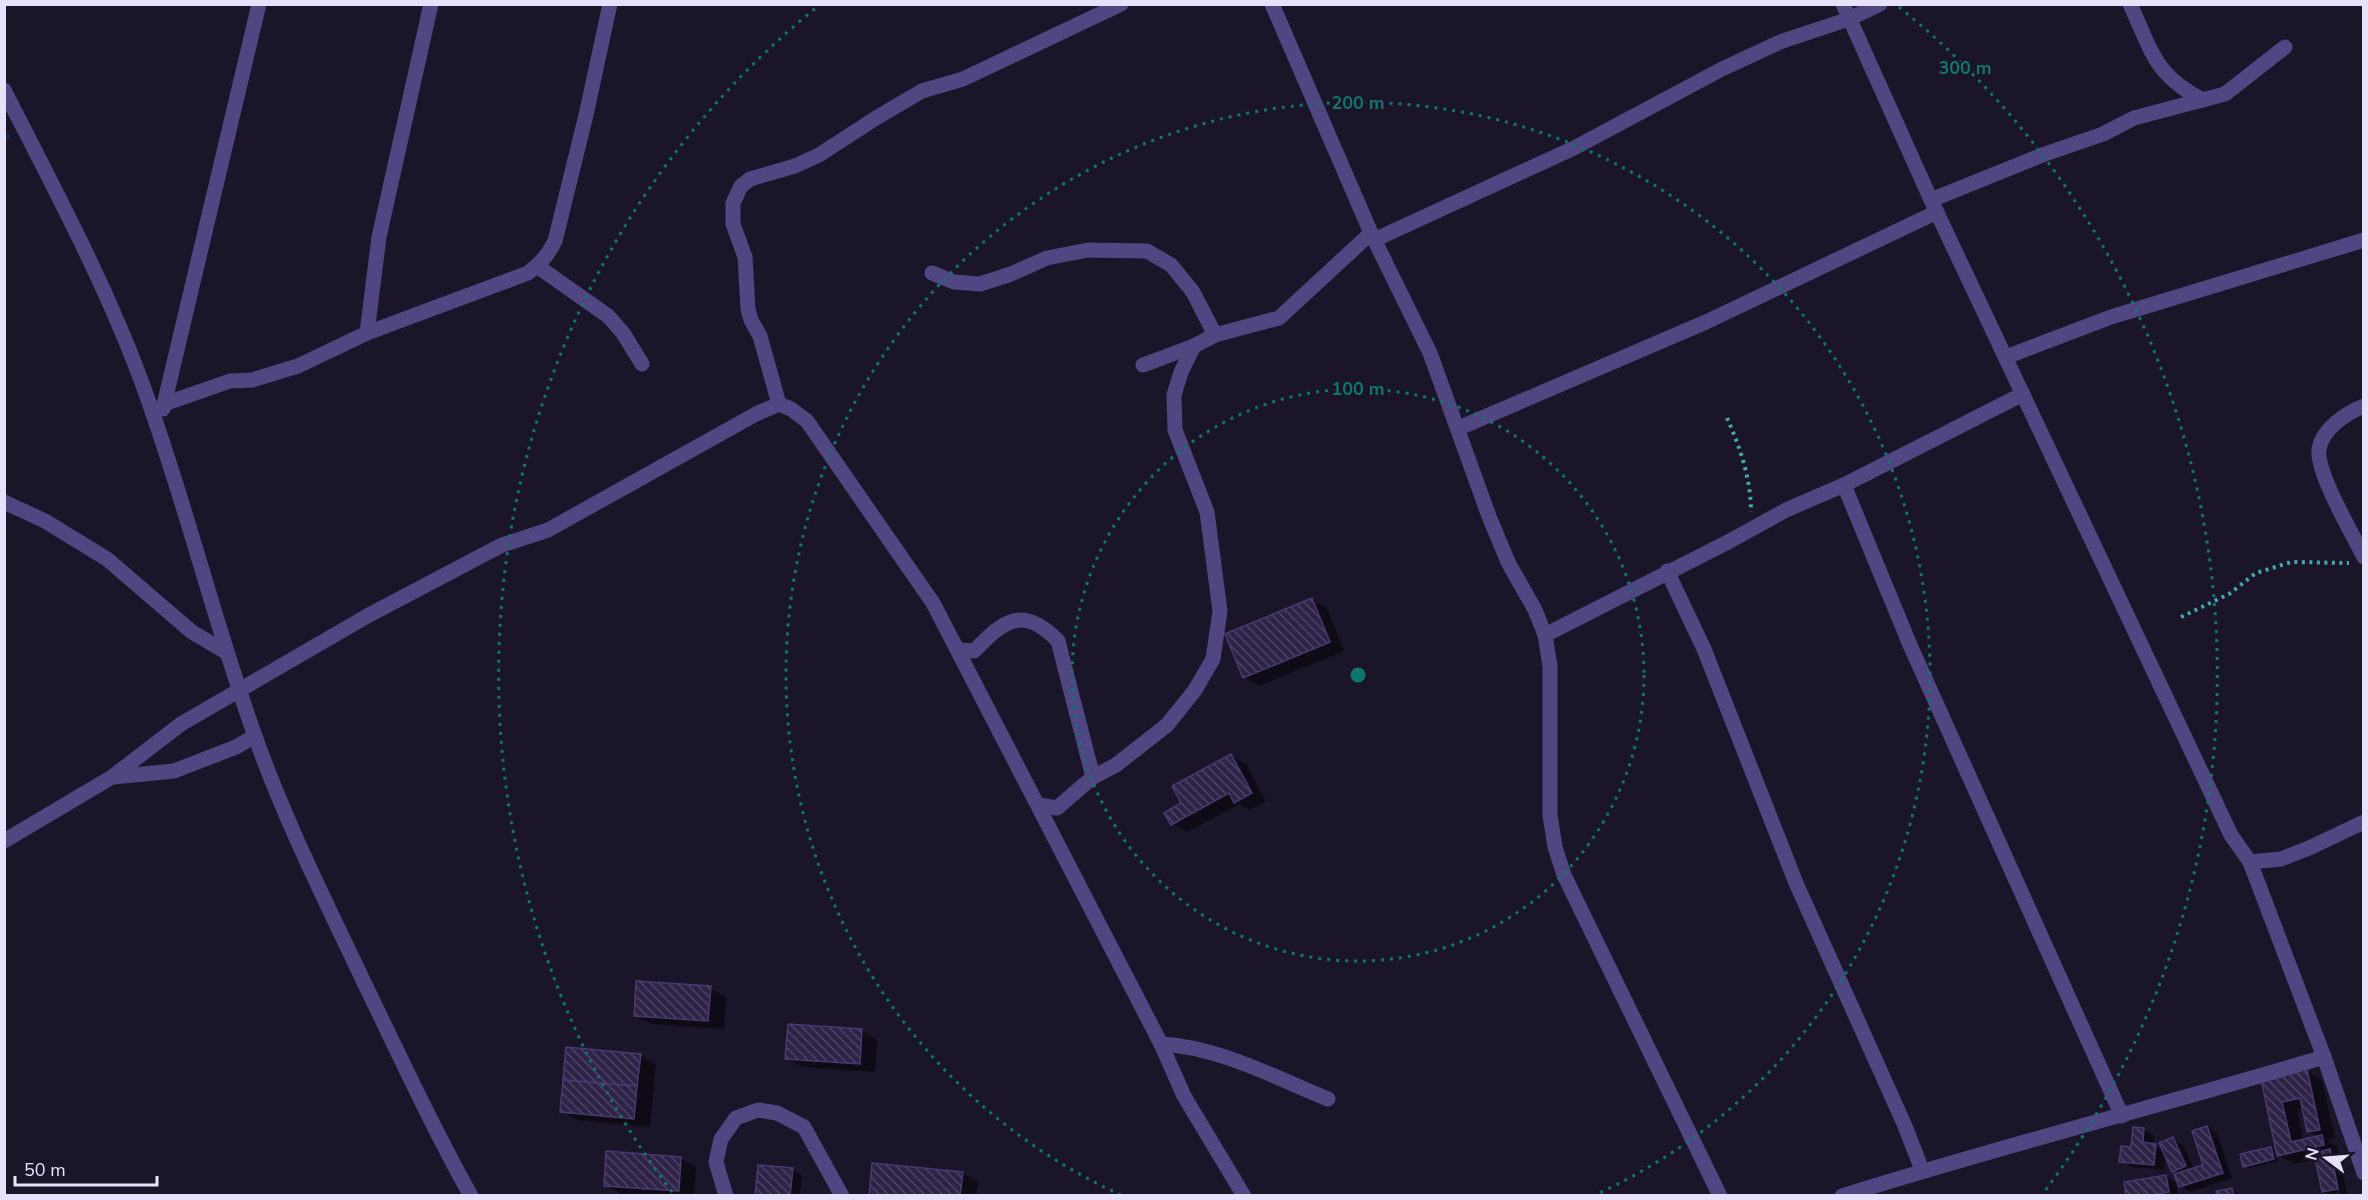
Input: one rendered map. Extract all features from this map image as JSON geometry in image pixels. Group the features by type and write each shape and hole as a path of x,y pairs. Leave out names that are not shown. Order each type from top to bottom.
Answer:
{"street":[{"path":"158,430 260,4"},
{"path":"367,333 380,237 430,4"},
{"path":"164,404 230,381 252,380 298,366 367,333 528,273 537,266 548,255 555,241 610,4"},
{"path":"1121,4 963,79 922,91 819,155 795,166 750,179 741,186 733,203 733,224 745,257 748,309 759,336 779,404 799,414 826,447 933,603 1161,1044 1184,1096 1244,1196"},
{"path":"1272,4 1373,236 1430,353 1494,528 1509,564 1535,610 1545,635 1550,666 1550,815 1555,847 1564,875 1720,1196"},
{"path":"1143,365 1194,346 1215,334 1279,318 1373,236 1574,148 1722,69 1780,42 1846,12 1880,4"},
{"path":"2130,4 2151,52 2166,76 2183,90 2204,100"},
{"path":"1846,12 1934,206 2231,835 2250,862 2324,1057 2364,1173"},
{"path":"1459,428 1706,322 1934,206 2045,154 2103,134 2134,118 2225,94 2285,47"},
{"path":"4,90 97,273 158,430 226,652 282,806 442,1144 471,1196"},
{"path":"2006,357 2155,303 2364,240"},
{"path":"932,273 954,282 980,284 1011,274 1047,258 1088,250 1147,251 1171,265 1192,292 1215,334"},
{"path":"537,266 608,316 623,333 642,364"},
{"path":"1038,805 1057,808 1093,777 1116,765 1167,725 1195,690 1213,660 1220,611 1207,512 1175,430 1174,395 1194,346"},
{"path":"1545,635 1786,510 1844,485 2023,394"},
{"path":"4,841 112,777 165,735 369,615 502,545 548,530 756,414 779,404"},
{"path":"2358,560 2320,467 2319,450 2324,436 2351,411 2364,406"},
{"path":"1844,485 1910,645 2122,1116"},
{"path":"4,502 45,521 107,559 192,632 226,652"},
{"path":"1667,571 1704,650 1796,883 1905,1126 1922,1170"},
{"path":"959,650 974,651 996,627 1011,622 1029,620 1044,627 1058,641 1093,777"},
{"path":"112,777 174,771 216,755 255,736"},
{"path":"2250,862 2281,859 2364,822"},
{"path":"1161,1044 1184,1045 1214,1053 1328,1099"},
{"path":"1842,1196 1875,1191 1922,1170 2122,1116 2324,1057"},
{"path":"726,1196 716,1162 721,1139 736,1118 758,1110 777,1113 804,1127 842,1196"}],"path":[{"path":"1727,417 1737,440 1746,473 1751,501 1751,529"},
{"path":"2181,617 2229,594 2256,573 2291,562 2358,560"}],"building":[{"path":"1312,598 1330,642 1243,678 1225,634"},
{"path":"1231,754 1252,793 1234,803 1229,793 1171,825 1164,813 1181,803 1172,786"},
{"path":"636,981 711,986 708,1021 634,1016"},
{"path":"788,1024 862,1029 860,1064 785,1059"},
{"path":"566,1047 641,1054 637,1086 563,1080"},
{"path":"2307,1069 2320,1130 2307,1132 2300,1098 2282,1102 2291,1142 2322,1135 2324,1145 2277,1156 2261,1079"},
{"path":"563,1080 637,1086 634,1119 560,1112"},
{"path":"2207,1126 2223,1173 2179,1187 2174,1174 2203,1165 2192,1131"},
{"path":"2133,1127 2144,1128 2143,1142 2156,1144 2154,1165 2119,1162 2121,1146 2131,1147"},
{"path":"2173,1137 2186,1166 2172,1172 2159,1143"},
{"path":"2271,1147 2274,1159 2243,1167 2240,1154"},
{"path":"2330,1149 2338,1189 2322,1192 2314,1153"},
{"path":"606,1151 681,1157 679,1191 604,1186"},
{"path":"872,1163 963,1172 960,1196 869,1196"},
{"path":"758,1165 793,1168 790,1196 755,1196"},
{"path":"2166,1175 2169,1192 2149,1196 2126,1196 2124,1182"},
{"path":"2232,1188 2234,1196 2217,1196 2216,1191"}],"waterway":[{"path":"4,139 7,136"}]}
